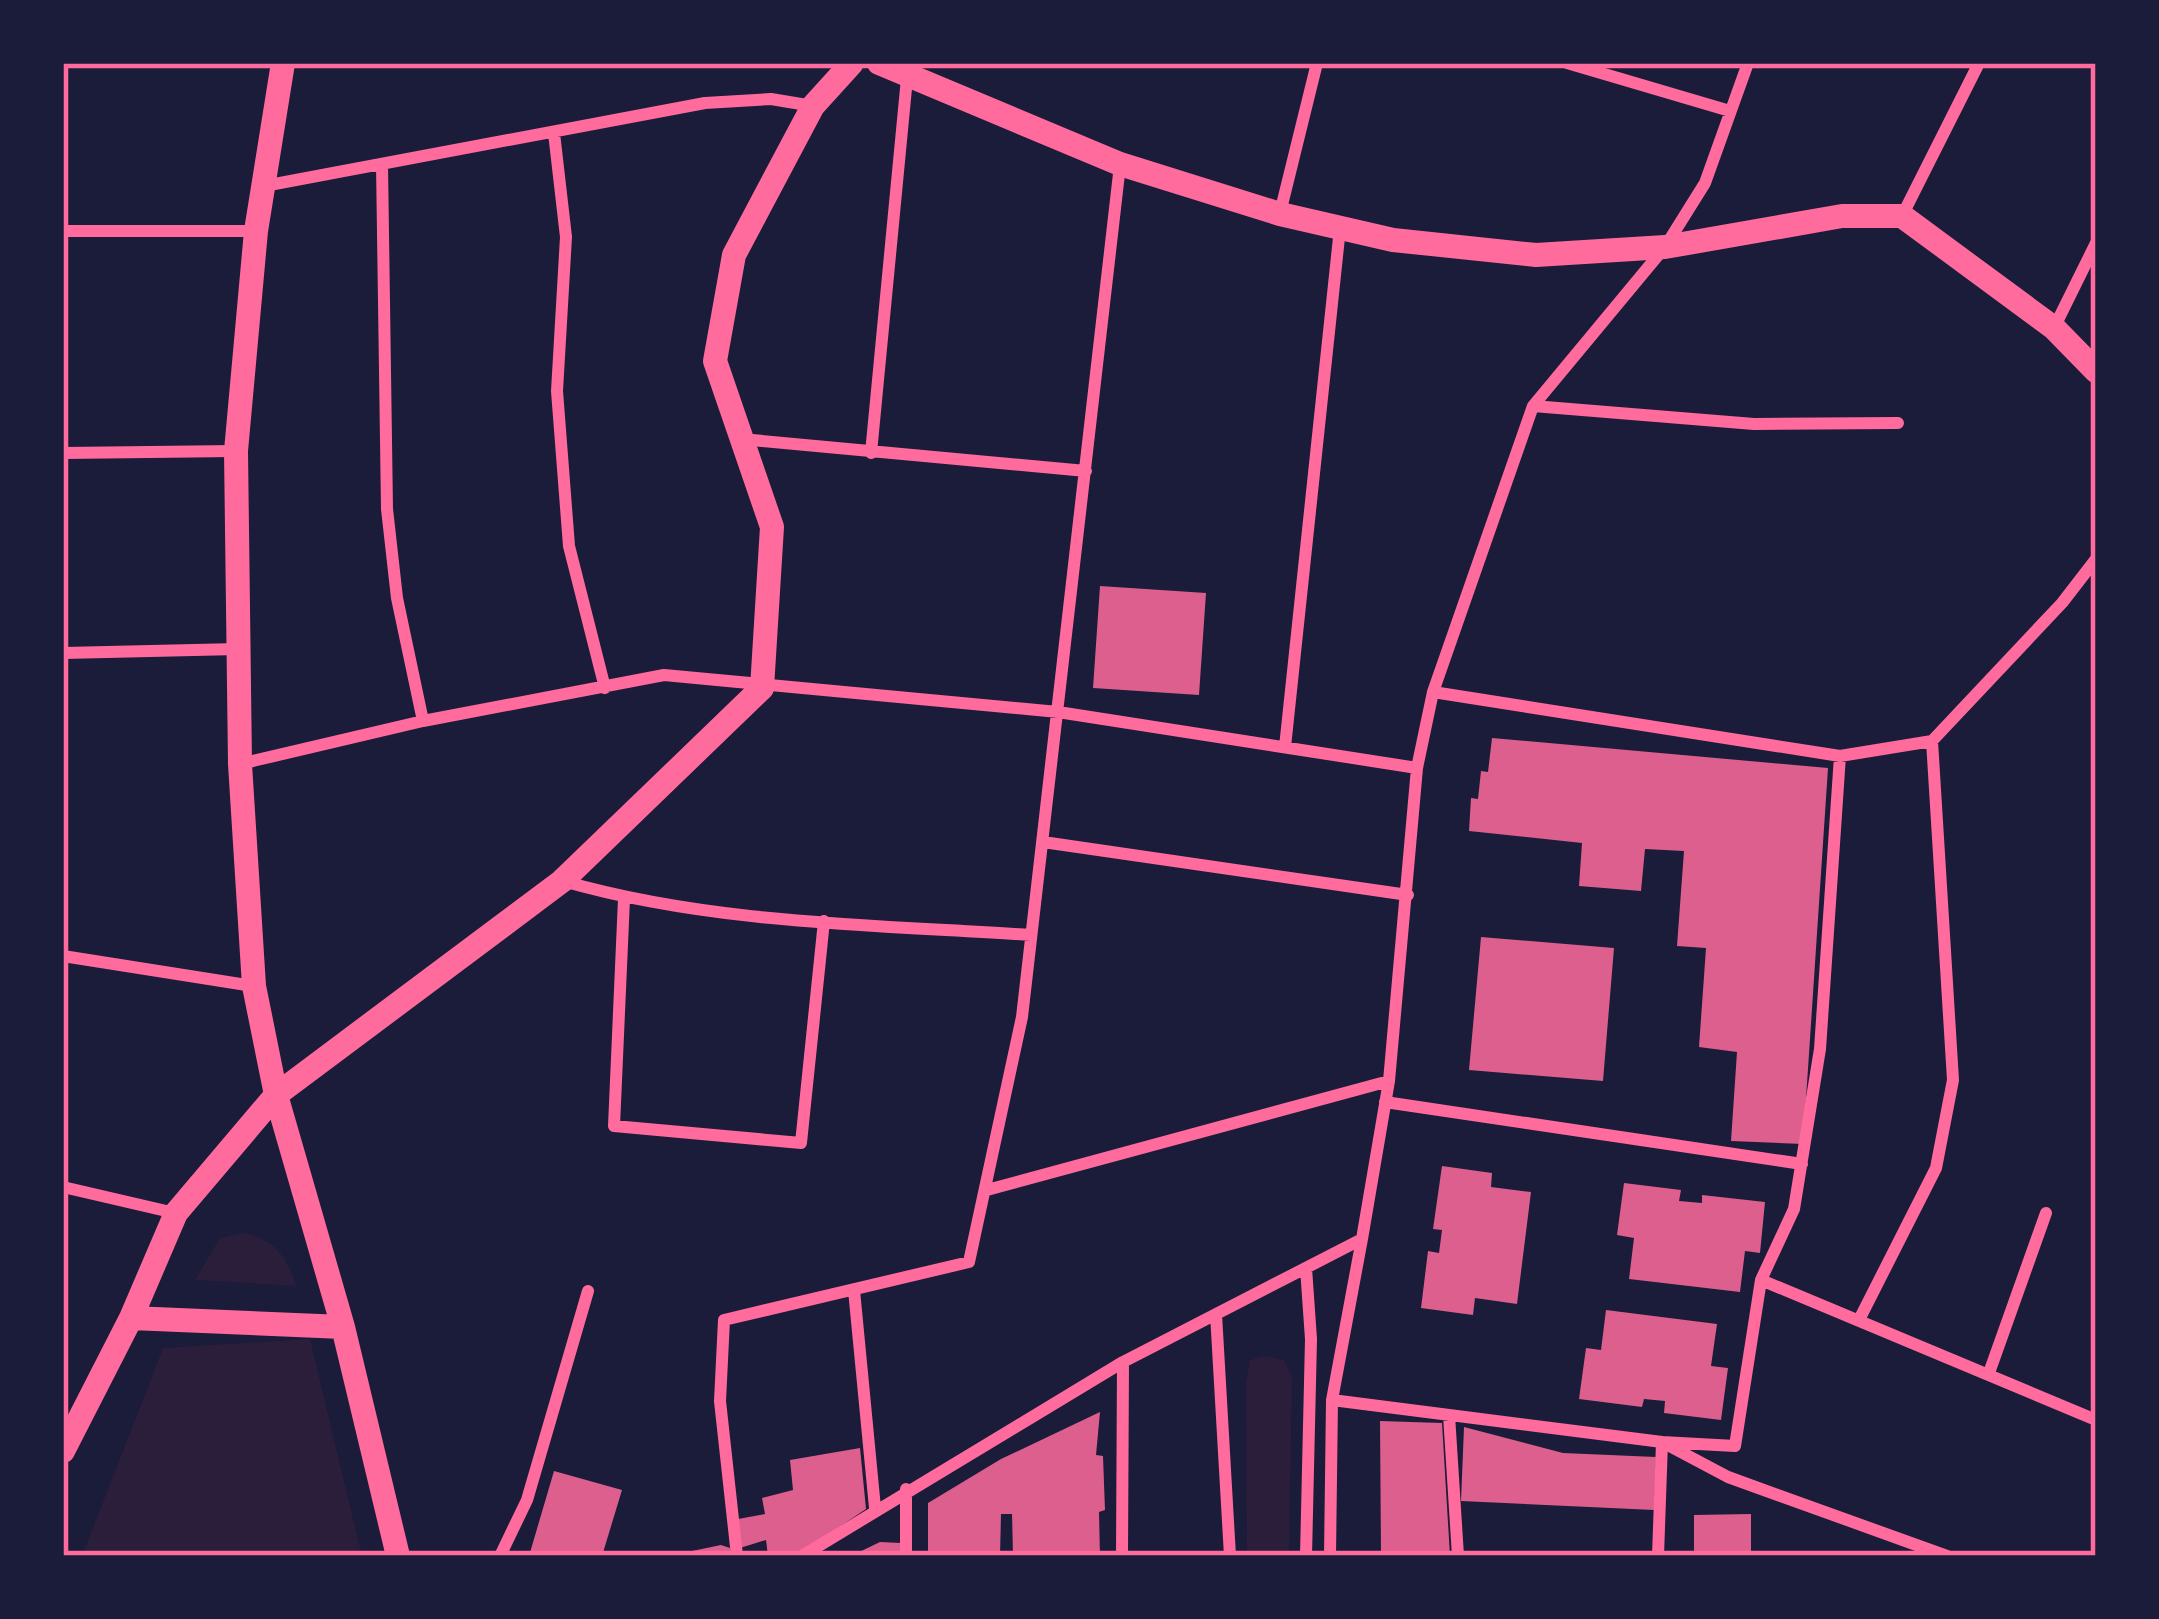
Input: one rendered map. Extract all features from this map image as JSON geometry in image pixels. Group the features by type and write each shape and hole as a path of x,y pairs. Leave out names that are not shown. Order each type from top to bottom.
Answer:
{"main road":[{"path":"283,63 256,231 236,452 241,764 254,986 276,1095 343,1327 398,1556"},
{"path":"63,1451 176,1213 276,1095 562,880 763,688 772,526 715,362 734,255 812,106 852,63"},
{"path":"879,63 1120,164 1280,214 1393,240 1536,255 1665,247 1842,216 1902,216 2054,328 2096,371"},
{"path":"130,1318 343,1327"}],"street":[{"path":"1280,214 1317,63"},
{"path":"1568,63 1730,111"},
{"path":"1330,1556 1332,1400 1389,1082 1417,768 1433,692 1533,406 1665,247 1705,183 1748,63"},
{"path":"1902,216 1979,63"},
{"path":"871,453 907,78"},
{"path":"262,186 738,99 812,106"},
{"path":"554,133 566,237 557,391 569,546 605,688"},
{"path":"382,164 387,509 397,598 423,721"},
{"path":"737,1556 720,1401 724,1320 969,1262 1022,1017 1120,164"},
{"path":"1285,747 1340,228"},
{"path":"63,231 256,231"},
{"path":"2054,328 2096,243"},
{"path":"1533,406 1754,424 1898,423"},
{"path":"740,439 1086,471"},
{"path":"63,453 236,452"},
{"path":"1433,692 1840,756 1932,741 2062,603 2096,559"},
{"path":"63,653 238,649"},
{"path":"241,764 423,721 664,675 763,688 1058,712 1417,768"},
{"path":"1858,1320 1936,1168 1953,1080 1932,741"},
{"path":"1332,1400 1662,1442 1735,1446 1761,1280 1794,1209 1820,1049 1840,756"},
{"path":"1042,842 1408,896"},
{"path":"562,880 624,898 824,921 1031,935"},
{"path":"624,898 614,1126 801,1143 824,921"},
{"path":"63,956 254,986"},
{"path":"987,1190 1389,1082"},
{"path":"1385,1102 1802,1163"},
{"path":"63,1187 176,1213"},
{"path":"1989,1373 2046,1213"},
{"path":"802,1556 1123,1362 1362,1239"},
{"path":"1306,1268 1311,1340 1306,1556"},
{"path":"1761,1280 2096,1420"},
{"path":"854,1290 875,1508"},
{"path":"500,1556 527,1500 588,1292"},
{"path":"1216,1314 1230,1556"},
{"path":"1122,1556 1123,1362"},
{"path":"1448,1414 1458,1556"},
{"path":"1658,1556 1662,1442"},
{"path":"1662,1442 1728,1478 1948,1556"},
{"path":"906,1489 906,1556"}],"shaded area":[{"path":"245,1233 278,1251 296,1286 195,1280 220,1238"},
{"path":"310,1339 362,1556 82,1556 163,1348"},
{"path":"1266,1356 1284,1360 1292,1376 1289,1556 1247,1556 1246,1383 1250,1360"}],"building":[{"path":"1100,586 1206,593 1199,695 1093,688"},
{"path":"1492,738 1828,768 1803,1144 1731,1141 1737,1052 1699,1047 1706,948 1677,946 1684,851 1645,849 1641,891 1579,886 1582,843 1469,831 1471,798 1478,799 1481,771 1488,772"},
{"path":"1481,937 1614,948 1603,1081 1469,1070"},
{"path":"1442,1166 1492,1173 1491,1187 1531,1192 1517,1304 1475,1298 1473,1315 1421,1308 1428,1251 1439,1253 1442,1230 1433,1229"},
{"path":"1624,1183 1681,1190 1679,1201 1702,1203 1702,1195 1765,1202 1760,1253 1745,1251 1740,1292 1629,1279 1634,1238 1617,1235"},
{"path":"1606,1310 1717,1324 1711,1366 1728,1368 1721,1420 1664,1413 1665,1401 1644,1399 1642,1407 1579,1399 1586,1348 1601,1350"},
{"path":"1100,1412 1096,1455 1103,1456 1105,1510 1099,1512 1100,1556 1013,1556 1012,1514 1001,1514 1000,1556 928,1556 928,1503 1001,1459"},
{"path":"1380,1421 1442,1423 1450,1556 1381,1554"},
{"path":"1464,1427 1563,1453 1656,1457 1654,1510 1461,1501"},
{"path":"860,1448 866,1509 796,1556 768,1556 766,1540 740,1548 738,1519 765,1514 762,1498 793,1490 790,1460"},
{"path":"554,1471 622,1490 602,1556 529,1556"},
{"path":"1751,1514 1751,1556 1694,1556 1694,1515"},
{"path":"880,1542 901,1543 901,1556 851,1556"},
{"path":"721,1545 730,1548 731,1556 668,1556"}]}
